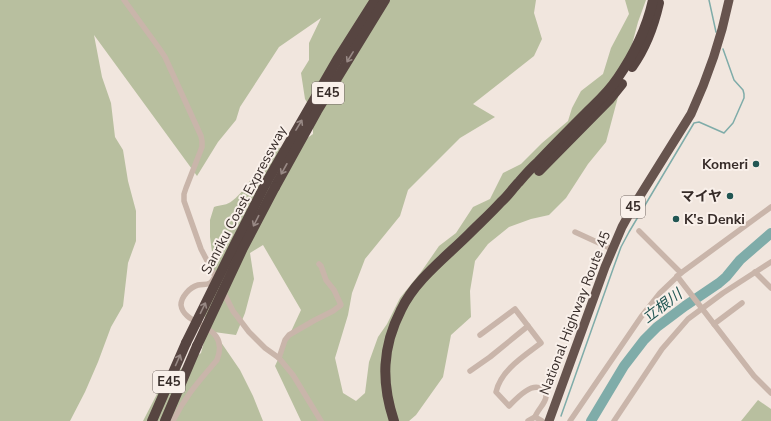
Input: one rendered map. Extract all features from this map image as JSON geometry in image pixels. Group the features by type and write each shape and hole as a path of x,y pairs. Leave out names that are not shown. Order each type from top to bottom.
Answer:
{"highway":[{"path":"360,32 371,0"},
{"name":"Sanriku Coast Expressway","path":"152,421 186,343 235,244 270,185 310,123 376,0"},
{"name":"Sanriku Coast Expressway","path":"360,32 385,0"},
{"path":"360,32 388,0"},
{"path":"394,421 389,407 385,368 389,342 394,324 409,295 424,277 502,202 520,180 617,80 632,57 647,21 652,0"},
{"path":"502,202 526,184 610,99 622,84 638,60 646,42 654,23 659,0"},
{"name":"National Highway Route 45","path":"549,421 604,267 622,227 690,114 698,98 714,57 723,28 729,0"},
{"name":"Sanriku Coast Expressway","path":"166,421 197,346 243,248 270,185"}],"street":[{"path":"124,0 165,57 201,136 202,147 184,194 184,201 201,249 233,311 249,332 265,348 278,358 293,375 322,421"},
{"path":"570,421 641,317 660,293 679,274 771,207"},
{"path":"639,231 679,274 681,282 754,376 771,393"},
{"path":"575,232 612,249"},
{"path":"614,421 662,349 688,318 701,306 771,262"},
{"path":"278,358 285,340 289,335 315,320 333,312 342,305 334,290 326,280 319,264"},
{"path":"755,272 771,288"},
{"path":"173,421 188,394 217,360 219,355 220,349 218,338 187,316 181,305 183,298 189,290 196,285 210,284 215,276"},
{"path":"714,324 742,303"},
{"path":"480,336 515,309 542,343 512,366 502,378 496,392 510,406 528,390 534,388 544,390 546,398 543,404 537,411 535,417 528,421"},
{"path":"470,371 528,326"},
{"path":"535,417 542,421"}],"green space":[{"path":"0,0 536,0 534,13 542,39 534,56 473,104 495,117 460,138 408,190 400,216 365,259 352,293 348,315 335,358 343,393 356,401 365,393 369,362 378,337 387,324 400,298 421,272 439,246 456,233 473,207 490,199 503,173 521,164 542,143 568,121 572,108 581,91 603,74 611,48 629,14 625,0 646,0 638,22 606,142 588,164 566,198 549,215 531,219 509,227 488,244 475,261 470,291 471,317 451,335 443,377 416,415 409,421 301,421 275,366 301,310 263,245 250,253 254,279 245,313 236,335 214,332 240,370 263,421 143,421 158,392 184,366 201,353 205,338 205,306 214,289 214,267 210,237 210,220 214,207 230,202 243,191 252,178 266,151 288,146 296,146 313,134 313,121 310,107 305,99 301,73 309,60 309,43 321,18 279,47 240,107 236,120 218,142 197,176 94,35 102,77 111,103 115,137 123,150 128,181 136,211 136,241 128,263 123,306 111,327 85,392 70,421 0,421"},
{"path":"758,400 771,409 771,421 741,421"}],"waterway":[{"path":"709,0 716,32"},
{"path":"561,416 621,247 629,232 694,123 699,122 724,133 733,123 744,98 744,94 743,90 734,80 723,49"},
{"name":"立根川","path":"591,421 624,366 644,340 657,327 719,283 740,260 771,233"}],"place":[{"name":"Komeri","path":"756,164"},
{"name":"マイヤ","path":"730,196"},
{"name":"K's Denki","path":"676,219"}]}
